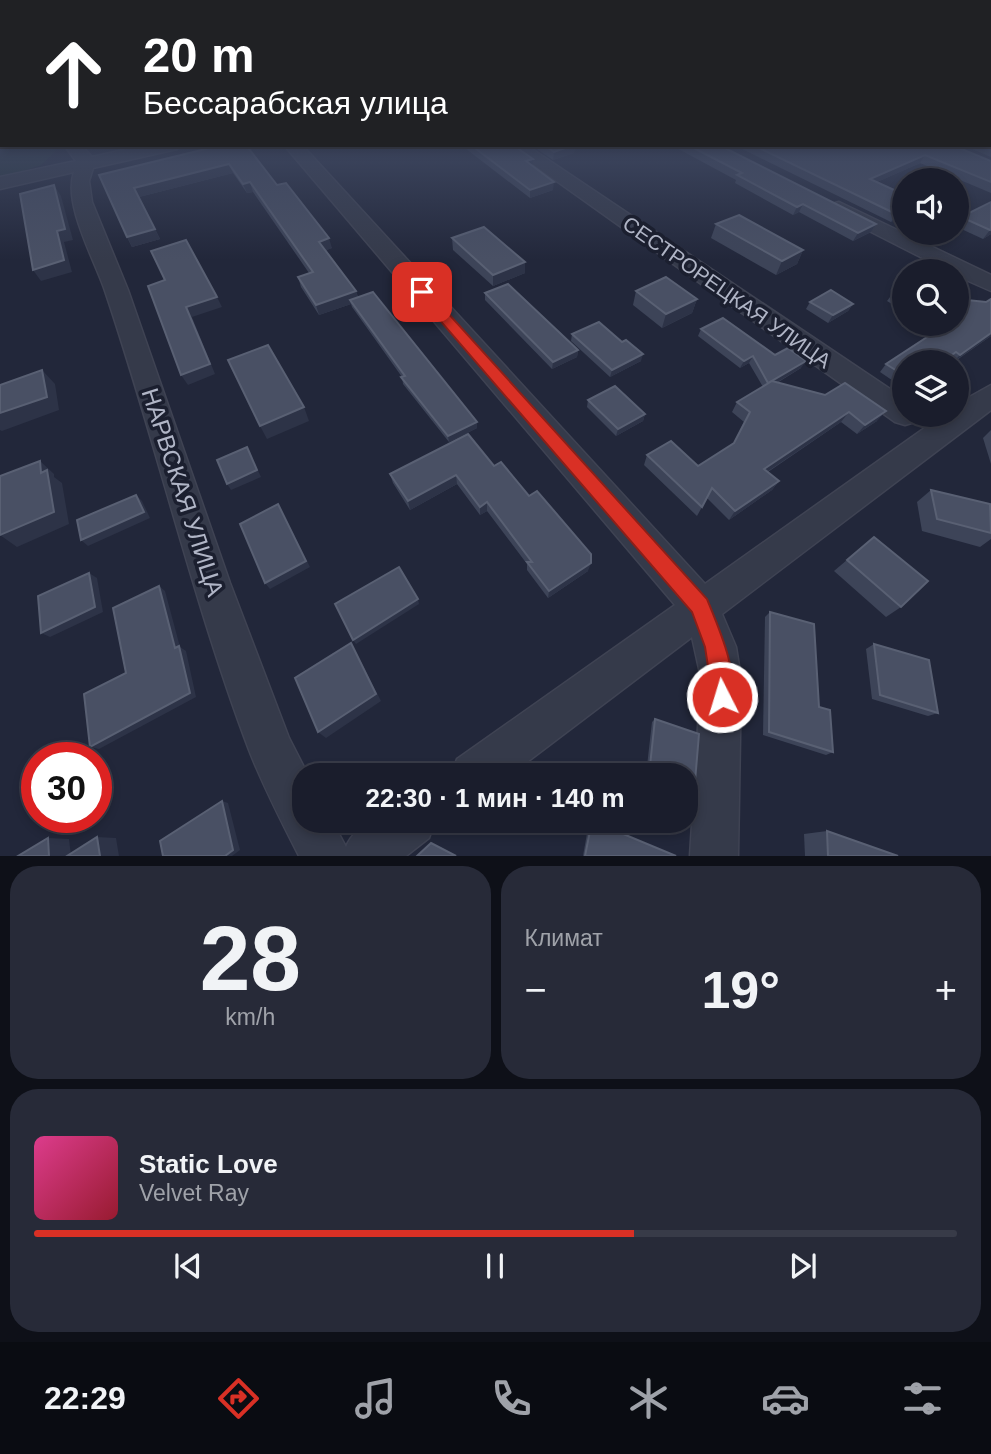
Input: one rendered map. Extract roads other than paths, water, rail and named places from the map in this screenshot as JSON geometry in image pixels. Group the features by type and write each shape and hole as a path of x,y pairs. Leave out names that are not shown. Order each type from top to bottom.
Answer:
{"street":[{"name":"НАРВСКАЯ УЛИЦА","path":"80,180 82,202 116,290 212,583 271,749 292,792"},
{"path":"323,180 700,606 716,647 721,678 714,856"},
{"name":"СЕСТРОРЕЦКАЯ УЛИЦА","path":"565,180 892,405"},
{"path":"822,200 991,284"},
{"path":"489,763 991,395"},
{"name":"СЕСТРОРЕЦКАЯ УЛИЦА","path":"924,427 935,435"},
{"name":"НАРВСКАЯ УЛИЦА","path":"313,833 325,856"},
{"path":"366,856 396,833"}]}
